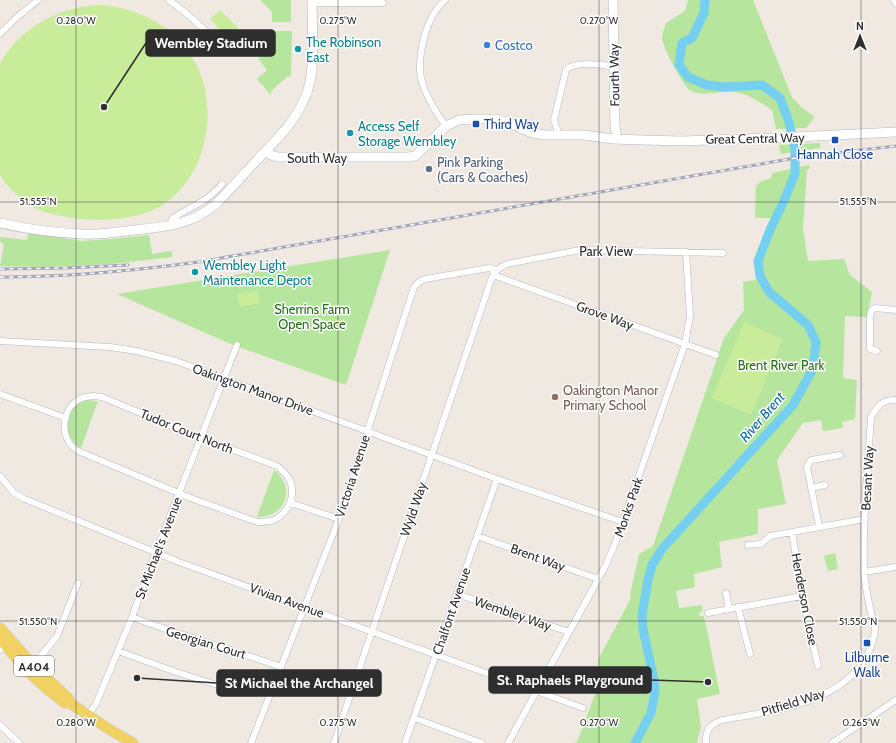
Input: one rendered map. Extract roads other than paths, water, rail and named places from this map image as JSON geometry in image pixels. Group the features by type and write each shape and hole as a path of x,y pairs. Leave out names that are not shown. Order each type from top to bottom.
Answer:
{"main road":[{"name":"Fourth Way","path":"613,0 615,139"},
{"path":"0,224 82,234 129,231 171,226 191,220 209,210 266,151 293,119 302,104 307,92 311,72 312,1"},
{"name":"South Way","path":"266,151 277,158 410,157 415,156 446,126 459,120 495,119 508,122 529,132 544,135 584,135 615,139"},
{"name":"Great Central Way","path":"615,139 681,141 808,137 896,132"},
{"name":"A404","path":"0,628 4,644 31,669 53,694 66,703 70,703 127,742"}],"street":[{"path":"0,34 16,18 38,0"},
{"path":"169,0 192,17 208,33"},
{"path":"445,0 431,18 422,44 420,70 422,81 428,97 439,117 446,126"},
{"path":"894,0 896,4"},
{"path":"312,1 384,3"},
{"path":"559,135 554,120 566,70 572,65 607,65 614,68"},
{"path":"171,226 172,219 202,202 222,184"},
{"name":"Park View","path":"495,272 504,265 510,263 576,251 723,253"},
{"name":"Monks Park","path":"508,743 598,579 612,552 623,522 685,344 690,316 686,252"},
{"name":"Victoria Avenue","path":"251,743 339,519 416,284 425,279 487,268 492,268 495,272"},
{"name":"Grove Way","path":"495,272 716,355"},
{"name":"Wyld Way","path":"334,743 495,272"},
{"path":"877,351 870,350 871,311 875,308 896,310"},
{"name":"Oakington Manor Drive","path":"0,341 110,347 137,351 176,361 497,479 623,522"},
{"name":"St Michael's Avenue","path":"88,715 96,704 132,617 237,345"},
{"path":"0,394 66,418 65,432 71,445 93,458 230,513 257,522 266,522 276,519 291,503 339,519"},
{"name":"Tudor Court North","path":"66,418 69,409 79,399 93,396 102,397 201,438 277,466 285,473 291,484 291,503"},
{"name":"Besant Way","path":"864,572 865,519 871,417 878,406 890,400 896,400"},
{"path":"819,526 807,467 811,460 840,455"},
{"name":"Vivian Avenue","path":"0,476 14,493 25,499 156,552 583,708"},
{"name":"Chalfont Avenue","path":"405,743 497,479"},
{"path":"811,488 825,485"},
{"path":"748,546 761,544 770,536 819,526 865,519"},
{"name":"Henderson Close","path":"792,532 802,596 818,666"},
{"name":"Brent Way","path":"477,536 598,579"},
{"path":"864,572 896,567"},
{"name":"Pitfield Way","path":"706,743 708,728 713,723 777,710 822,696 838,687 849,678 864,661 871,645 875,628 866,591 864,572"},
{"path":"31,669 56,636 78,583"},
{"path":"726,593 729,609"},
{"name":"Wembley Way","path":"457,594 569,632"},
{"path":"708,613 802,596"},
{"path":"738,607 750,654"},
{"name":"Georgian Court","path":"132,617 162,629 253,656 281,667"},
{"path":"118,651 176,672 233,690"},
{"path":"832,743 896,700"},
{"path":"414,718 482,743"},
{"path":"0,725 19,743"}],"waterway":[{"name":"River Brent","path":"635,743 651,713 655,692 654,680 643,629 642,615 652,565 662,549 793,405 813,369 816,342 808,325 769,292 760,276 758,261 795,174 795,149 789,122 780,98 762,85 725,87 707,85 688,77 679,65 682,43 692,38 704,13 705,0"}],"railway":[{"path":"0,277 99,273 198,262 801,157 896,146"},
{"path":"0,269 128,265"}],"place":[{"name":"Costco","path":"487,45"},
{"name":"The Robinson East","path":"298,49"},
{"name":"Wembley Stadium","path":"104,107"},
{"name":"Third Way","path":"476,124"},
{"name":"Access Self Storage Wembley","path":"350,133"},
{"name":"Hannah Close","path":"835,140"},
{"name":"Pink Parking (Cars & Coaches)","path":"429,169"},
{"name":"Wembley Light Maintenance Depot","path":"195,272"},
{"name":"Oakington Manor Primary School","path":"555,397"},
{"name":"Lilburne Walk","path":"867,643"},
{"name":"St Michael the Archangel","path":"137,678"},
{"name":"St. Raphaels Playground","path":"708,682"}],"park label":[{"name":"Sherrins Farm Open Space","path":"312,316"},
{"name":"Brent River Park","path":"781,365"}]}
